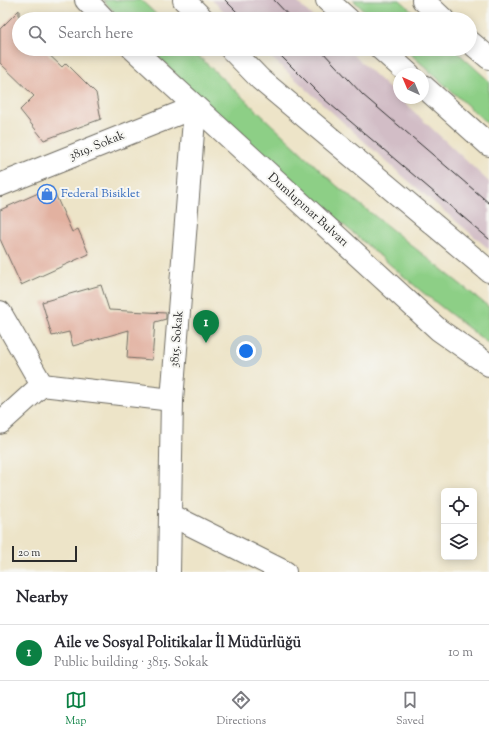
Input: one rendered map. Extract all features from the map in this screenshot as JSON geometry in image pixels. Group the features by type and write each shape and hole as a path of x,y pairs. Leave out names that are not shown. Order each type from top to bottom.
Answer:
{"main road":[{"path":"86,0 97,12"},
{"path":"184,0 196,12"},
{"path":"327,0 340,12"},
{"path":"423,0 436,12"},
{"path":"477,48 489,58"},
{"name":"Dumlupınar Bulvarı","path":"140,56 439,330 489,365"},
{"path":"238,56 260,79 489,271"},
{"path":"390,56 403,68"},
{"path":"429,91 489,145"},
{"name":"3819. Sokak","path":"0,185 195,107"},
{"name":"3815. Sokak","path":"169,572 172,400 195,107"},
{"path":"0,312 42,385"},
{"path":"0,423 42,385 172,400"},
{"path":"171,515 285,572"}],"shaded area":[{"path":"212,0 295,0 308,12 225,12"},
{"path":"270,56 354,56 393,92 393,104 406,104 489,182 489,249 398,172"}],"green space":[{"path":"103,0 141,0 154,12 114,12"},
{"path":"353,0 400,0 413,12 366,12"},
{"path":"158,56 198,56 337,186 489,307 489,344 421,291 223,122"},
{"path":"413,56 462,56 489,81 489,125 429,71 429,68 426,68"}],"building":[{"path":"12,17 12,56 50,56 62,67 66,63 96,93 101,119 44,140 20,110 34,96 0,63 0,29"},
{"path":"52,187 72,232 78,229 89,254 21,285 0,239 0,210"},
{"path":"101,285 109,310 166,313 166,319 155,322 152,360 127,358 129,330 73,346 69,332 52,336 42,302"}],"tram line":[{"path":"225,0 237,12"},
{"path":"274,0 285,12"},
{"path":"281,56 324,99 489,239"},
{"path":"327,56 363,95 489,203"}],"place":[{"name":"Federal Bisiklet","path":"47,194"},
{"name":"Aile ve Sosyal Politikalar İl Müdürlüğü","path":"206,343"}]}
